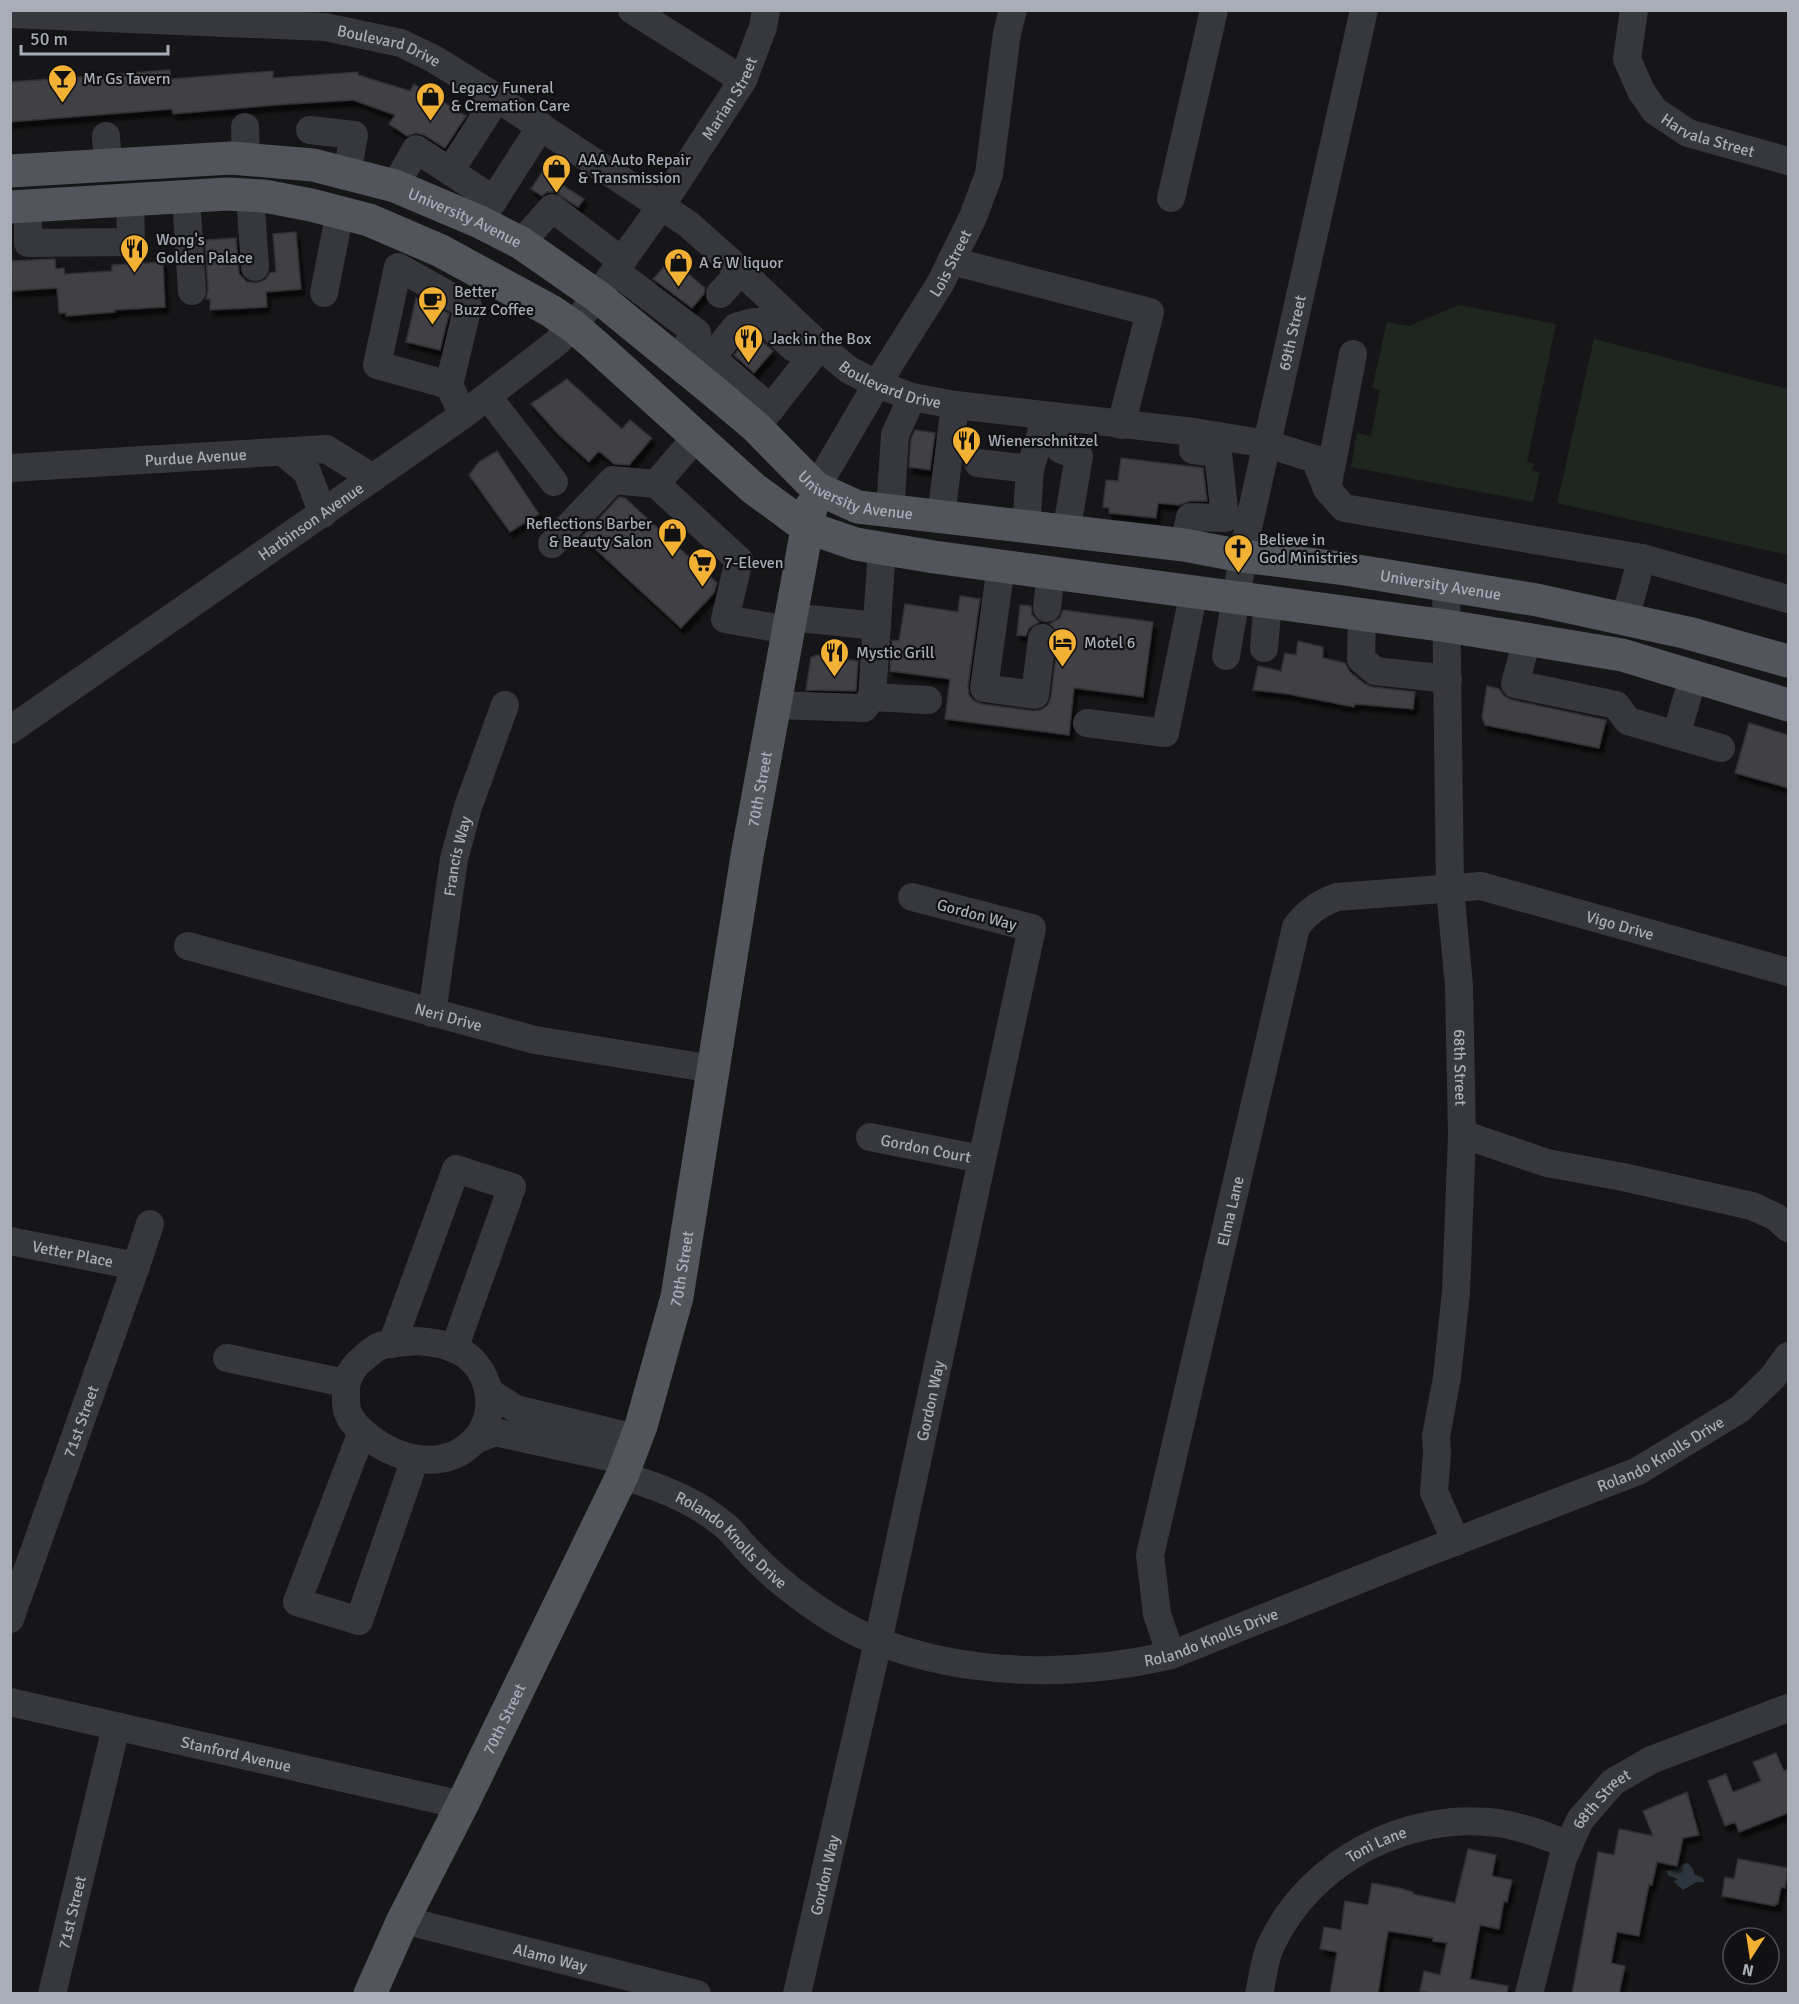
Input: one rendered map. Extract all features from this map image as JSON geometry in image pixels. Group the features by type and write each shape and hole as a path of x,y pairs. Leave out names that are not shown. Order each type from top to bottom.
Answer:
{"main road":[{"name":"University Avenue","path":"10,171 107,150 231,158 245,143 313,165 487,211 521,243 612,276 639,331 694,365 763,418 816,488 858,507 1184,545 1242,556 1339,568 1537,600 1688,633 1788,661"},
{"path":"19,207 226,194 250,195 311,205 369,220 404,252 441,251 551,311 573,326 753,488 806,528 856,543 1001,566 1447,626 1622,655 1788,705"},
{"name":"70th Street","path":"370,1994 403,1920 462,1805 629,1459 677,1296 747,856 806,528 816,488"}],"street":[{"path":"632,10 742,80"},
{"name":"Marian Street","path":"612,276 661,206 742,80 766,10"},
{"name":"Lois Street","path":"816,488 877,384 940,284 973,217 988,174 1007,33 1013,10"},
{"path":"1171,198 1214,10"},
{"name":"69th Street","path":"1226,656 1242,556 1364,10"},
{"name":"Harvala Street","path":"1634,10 1627,59 1641,91 1655,111 1688,133 1788,161"},
{"name":"Boulevard Drive","path":"10,14 325,27 401,43 434,59 541,126 688,225 741,271 815,354 877,384 912,397 955,405 1194,432 1267,444 1315,459 1328,489"},
{"path":"450,171 496,98"},
{"path":"395,186 416,149 450,171 487,211 541,126"},
{"path":"310,130 354,135 347,173"},
{"path":"250,195 255,267"},
{"path":"186,196 192,291"},
{"path":"521,243 552,208 612,276 660,305 697,333 694,365"},
{"path":"324,292 340,212"},
{"path":"449,385 377,365 404,252 468,306 449,385 463,415"},
{"path":"951,261 1150,312 1122,424"},
{"path":"720,294 741,271"},
{"name":"Harbinson Avenue","path":"10,730 488,397 543,355 573,326 612,276"},
{"path":"639,331 660,305"},
{"path":"694,365 736,327 753,322 765,322 815,354 763,418"},
{"path":"1353,354 1328,489 1344,508 1642,558 1788,599"},
{"path":"488,397 554,482"},
{"path":"890,511 895,435 912,397"},
{"path":"941,517 961,460 955,405"},
{"path":"1026,528 1030,469 1057,417"},
{"path":"1057,417 1060,449 1079,456 1066,533"},
{"path":"1184,545 1190,517 1226,518 1218,453 1193,450 1194,432"},
{"path":"656,484 696,437"},
{"name":"Purdue Avenue","path":"10,468 326,449 373,478"},
{"path":"283,452 307,472 323,514"},
{"path":"961,460 1030,469"},
{"path":"552,544 613,480 656,484 740,560 725,619 877,626"},
{"path":"774,705 864,708 872,697 882,548"},
{"path":"1625,618 1642,558"},
{"path":"1001,566 984,688 1035,695 1042,638"},
{"path":"1047,608 1051,572"},
{"name":"68th Street","path":"1446,585 1450,890 1459,986 1462,1134 1456,1292 1447,1377 1436,1436 1434,1492 1456,1542"},
{"path":"1087,723 1165,733 1194,591"},
{"path":"1264,648 1268,601"},
{"path":"1362,615 1361,659 1375,671 1448,679"},
{"path":"1527,640 1515,684 1616,705 1628,722 1722,748"},
{"path":"1676,735 1693,678"},
{"path":"872,697 928,700"},
{"name":"Francis Way","path":"432,1013 454,859 468,807 504,705"},
{"name":"Vigo Drive","path":"1450,890 1481,886 1788,972"},
{"name":"Elma Lane","path":"1171,1656 1157,1614 1150,1555 1296,927 1317,905 1337,897 1450,890"},
{"name":"Gordon Way","path":"797,1994 878,1642 1032,928 912,897"},
{"name":"Neri Drive","path":"188,946 535,1040 712,1069"},
{"path":"1462,1134 1547,1163 1752,1206 1776,1217 1788,1228"},
{"name":"Gordon Court","path":"870,1137 981,1159"},
{"path":"392,1344 456,1169 512,1187 454,1348"},
{"name":"71st Street","path":"10,1619 150,1224"},
{"name":"Vetter Place","path":"10,1241 136,1266"},
{"path":"476,1440 488,1417 489,1392 480,1369 471,1359 454,1348 431,1342 415,1341 383,1345 366,1355 353,1368 345,1383 347,1411 357,1428 389,1451 400,1456 416,1459 454,1455 476,1440 495,1432 629,1459"},
{"name":"Rolando Knolls Drive","path":"629,1459 665,1490 725,1525 786,1585 846,1626 878,1642 947,1661 1010,1670 1057,1671 1095,1668 1140,1663 1171,1656 1648,1466 1740,1409 1773,1377 1788,1356"},
{"path":"227,1358 345,1383"},
{"path":"489,1392 516,1409 629,1459"},
{"path":"362,1432 297,1602 358,1621 416,1459"},
{"name":"Stanford Avenue","path":"10,1702 462,1805"},
{"name":"68th Street","path":"1529,1994 1568,1845 1580,1820 1613,1782 1651,1760 1788,1708"},
{"name":"71st Street","path":"52,1994 116,1727"},
{"name":"Toni Lane","path":"1259,1994 1269,1947 1297,1904 1333,1868 1376,1842 1423,1826 1472,1822 1521,1828 1568,1845"},
{"name":"Alamo Way","path":"403,1920 697,1994"}],"shaded area":[{"path":"1459,305 1556,324 1527,462 1534,464 1532,471 1540,472 1533,502 1351,467 1357,433 1371,436 1380,390 1372,388 1387,322 1409,326"},
{"path":"1594,339 1788,389 1788,555 1557,503"},
{"path":"1688,1863 1694,1874 1703,1878 1704,1882 1697,1882 1683,1890 1673,1881 1677,1880 1676,1878 1669,1876 1666,1871"}],"building":[{"path":"170,70 171,79 273,71 273,78 358,72 358,75 410,91 414,84 466,116 445,148 424,135 416,133 407,136 389,124 395,115 353,100 173,114 172,109 10,122 10,82"},
{"name":"AAA Auto Repair & Transmission","path":"542,172 584,199 578,207 555,192 547,192 542,196 531,189"},
{"path":"296,232 301,289 266,292 267,307 210,310 210,299 206,299 208,290 205,240 236,238 239,274 247,282 257,283 265,280 270,273 276,272 273,234"},
{"path":"55,259 56,269 64,268 65,274 112,271 112,265 163,262 165,307 66,316 66,313 59,313 57,288 12,291 11,261"},
{"name":"A & W liquor","path":"671,259 705,288 704,294 692,308 653,279"},
{"name":"Better Buzz Coffee","path":"416,298 449,314 440,350 406,342"},
{"path":"759,339 773,351 754,373 734,355 746,341"},
{"path":"567,379 622,429 630,420 652,438 629,465 614,464 599,451 589,462 559,435 531,404"},
{"path":"915,430 935,433 930,470 909,467 911,439"},
{"path":"497,451 539,514 510,532 469,475 479,462"},
{"path":"1121,458 1203,468 1207,501 1190,501 1179,505 1158,503 1156,518 1109,513 1109,508 1103,507 1106,480 1118,481"},
{"path":"619,497 625,498 717,583 714,593 681,628 582,537"},
{"path":"960,596 980,599 968,686 969,695 974,701 1033,711 1041,710 1048,705 1058,640 1057,631 1050,624 1060,618 1063,610 1153,622 1143,697 1074,688 1069,735 945,719 950,679 890,671 892,640 899,641 905,604 958,612"},
{"path":"1020,605 1031,606 1032,615 1039,622 1029,628 1026,636 1017,635"},
{"path":"1298,641 1323,647 1323,658 1345,663 1350,672 1365,684 1415,692 1413,709 1355,704 1354,707 1288,694 1253,690 1258,666 1281,671 1285,653 1296,655"},
{"name":"Mystic Grill","path":"815,655 858,661 856,691 806,690 811,657"},
{"path":"1487,686 1499,689 1504,696 1512,700 1606,720 1599,748 1485,725 1482,717"},
{"path":"1749,723 1788,735 1788,788 1735,773"},
{"path":"1776,1753 1784,1771 1788,1769 1788,1813 1739,1832 1735,1822 1725,1826 1708,1781 1726,1774 1733,1792 1761,1781 1753,1762"},
{"path":"1687,1792 1699,1835 1683,1838 1677,1866 1657,1862 1652,1885 1649,1884 1639,1936 1617,1932 1611,1963 1625,1966 1619,1994 1572,1994 1598,1852 1614,1855 1619,1829 1653,1836 1643,1811"},
{"path":"1468,1849 1496,1855 1492,1876 1512,1880 1507,1902 1504,1901 1499,1929 1480,1925 1470,1979 1508,1986 1507,1994 1435,1994 1420,1991 1424,1971 1440,1975 1447,1943 1433,1941 1433,1938 1388,1931 1378,1994 1330,1994 1337,1952 1320,1949 1324,1927 1341,1930 1345,1901 1368,1905 1372,1883 1455,1903"},
{"path":"1738,1859 1788,1868 1785,1888 1781,1887 1778,1904 1776,1903 1775,1906 1722,1896 1725,1877 1734,1879"}],"place":[{"name":"Mr Gs Tavern","path":"62,104"},
{"name":"Legacy Funeral & Cremation Care","path":"430,122"},
{"name":"AAA Auto Repair & Transmission","path":"557,194"},
{"name":"Wong's Golden Palace","path":"135,274"},
{"name":"A & W liquor","path":"678,288"},
{"name":"Better Buzz Coffee","path":"433,326"},
{"name":"Jack in the Box","path":"749,364"},
{"name":"Wienerschnitzel","path":"967,466"},
{"name":"Reflections Barber & Beauty Salon","path":"673,558"},
{"name":"Believe in God Ministries","path":"1238,574"},
{"name":"7-Eleven","path":"703,588"},
{"name":"Motel 6","path":"1063,668"},
{"name":"Mystic Grill","path":"835,678"}]}
